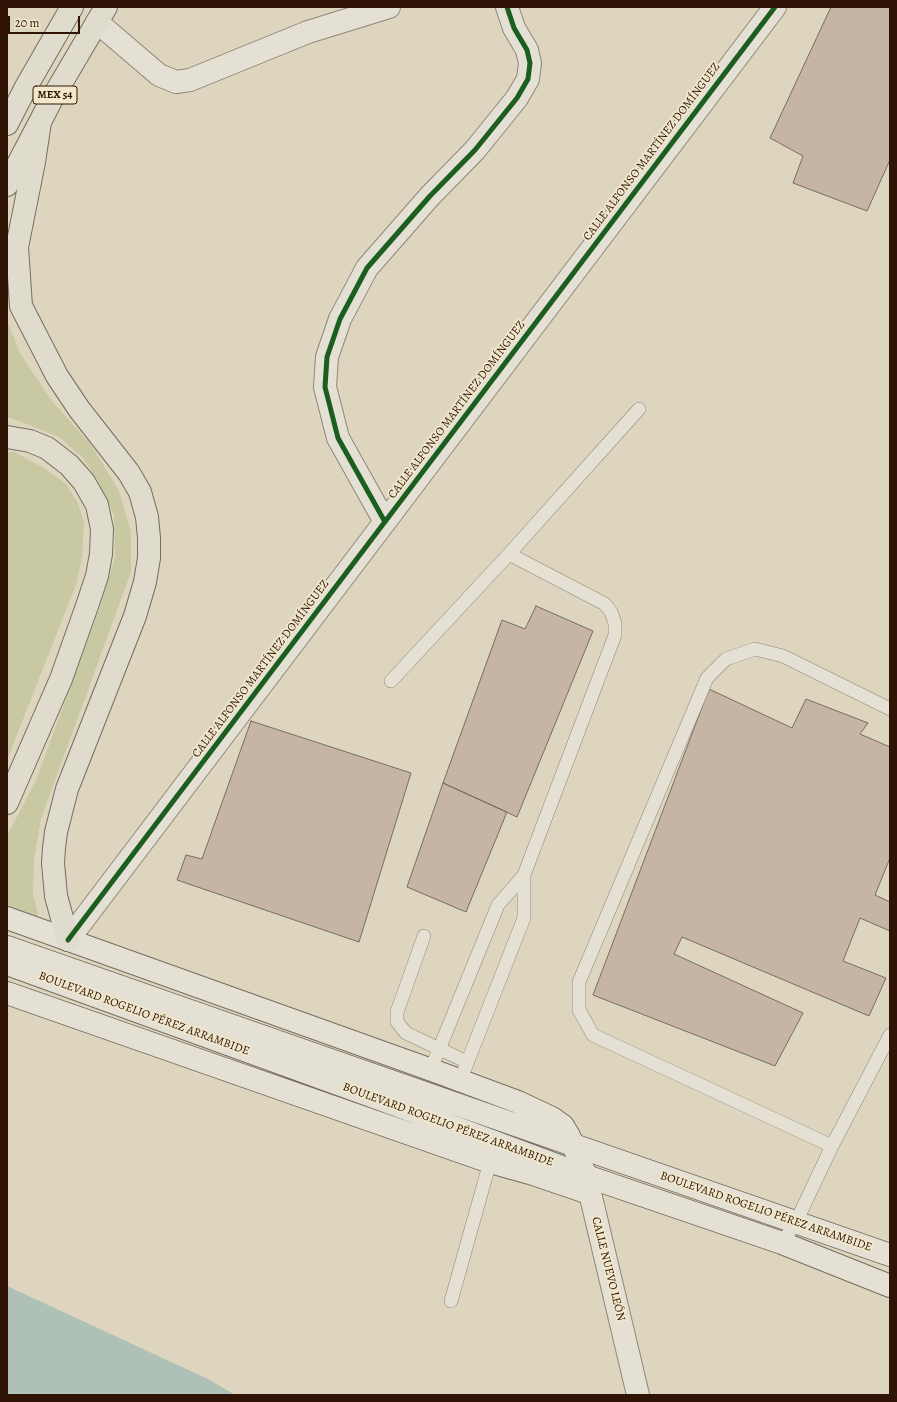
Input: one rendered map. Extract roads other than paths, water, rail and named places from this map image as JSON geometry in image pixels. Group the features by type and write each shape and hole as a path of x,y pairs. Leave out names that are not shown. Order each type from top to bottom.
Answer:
{"main road":[{"name":"MEX 54","path":"7,124 29,81 72,7"},
{"path":"102,15 160,75 176,82 190,80 308,32 389,7"},
{"path":"384,522 338,438 325,387 327,357 340,319 367,268 430,196 475,150 517,98 528,79 530,63 527,50 514,28 507,7"},
{"name":"CALLE ALFONSO MARTÍNEZ DOMÍNGUEZ","path":"68,940 775,7"},
{"name":"MEX 54","path":"7,185 40,122 102,15"},
{"path":"40,122 34,162 17,247 21,306 57,376 79,408 129,473 140,492 147,517 149,538 149,558 145,582 135,616 67,789 56,832 53,863 56,896 68,940"},
{"path":"7,437 30,441 47,448 69,465 84,482 97,505 102,529 101,554 97,576 87,606 61,679 21,774 7,803"},
{"name":"CALLE NUEVO LEÓN","path":"7,918 68,940 435,1060 463,1072 518,1102 552,1118 563,1126 573,1145 588,1185 638,1395"},
{"name":"BOULEVARD ROGELIO PÉREZ ARRAMBIDE","path":"7,947 890,1255"},
{"name":"BOULEVARD ROGELIO PÉREZ ARRAMBIDE","path":"7,964 527,1154 588,1185 782,1243 890,1286"},
{"path":"7,993 490,1162 533,1174 588,1185"}],"lane":[{"path":"391,681 509,554 639,409"},
{"path":"424,936 397,1012 397,1022 406,1033 435,1060 498,905 524,875 615,635 615,623 611,612 604,604 509,554"},
{"path":"832,1146 593,1035 579,1010 579,982 707,678 726,659 755,649 783,656 890,709"},
{"path":"463,1072 524,918 524,875"},
{"path":"782,1243 796,1222 832,1146 890,1035"},
{"path":"451,1301 490,1162"}]}
